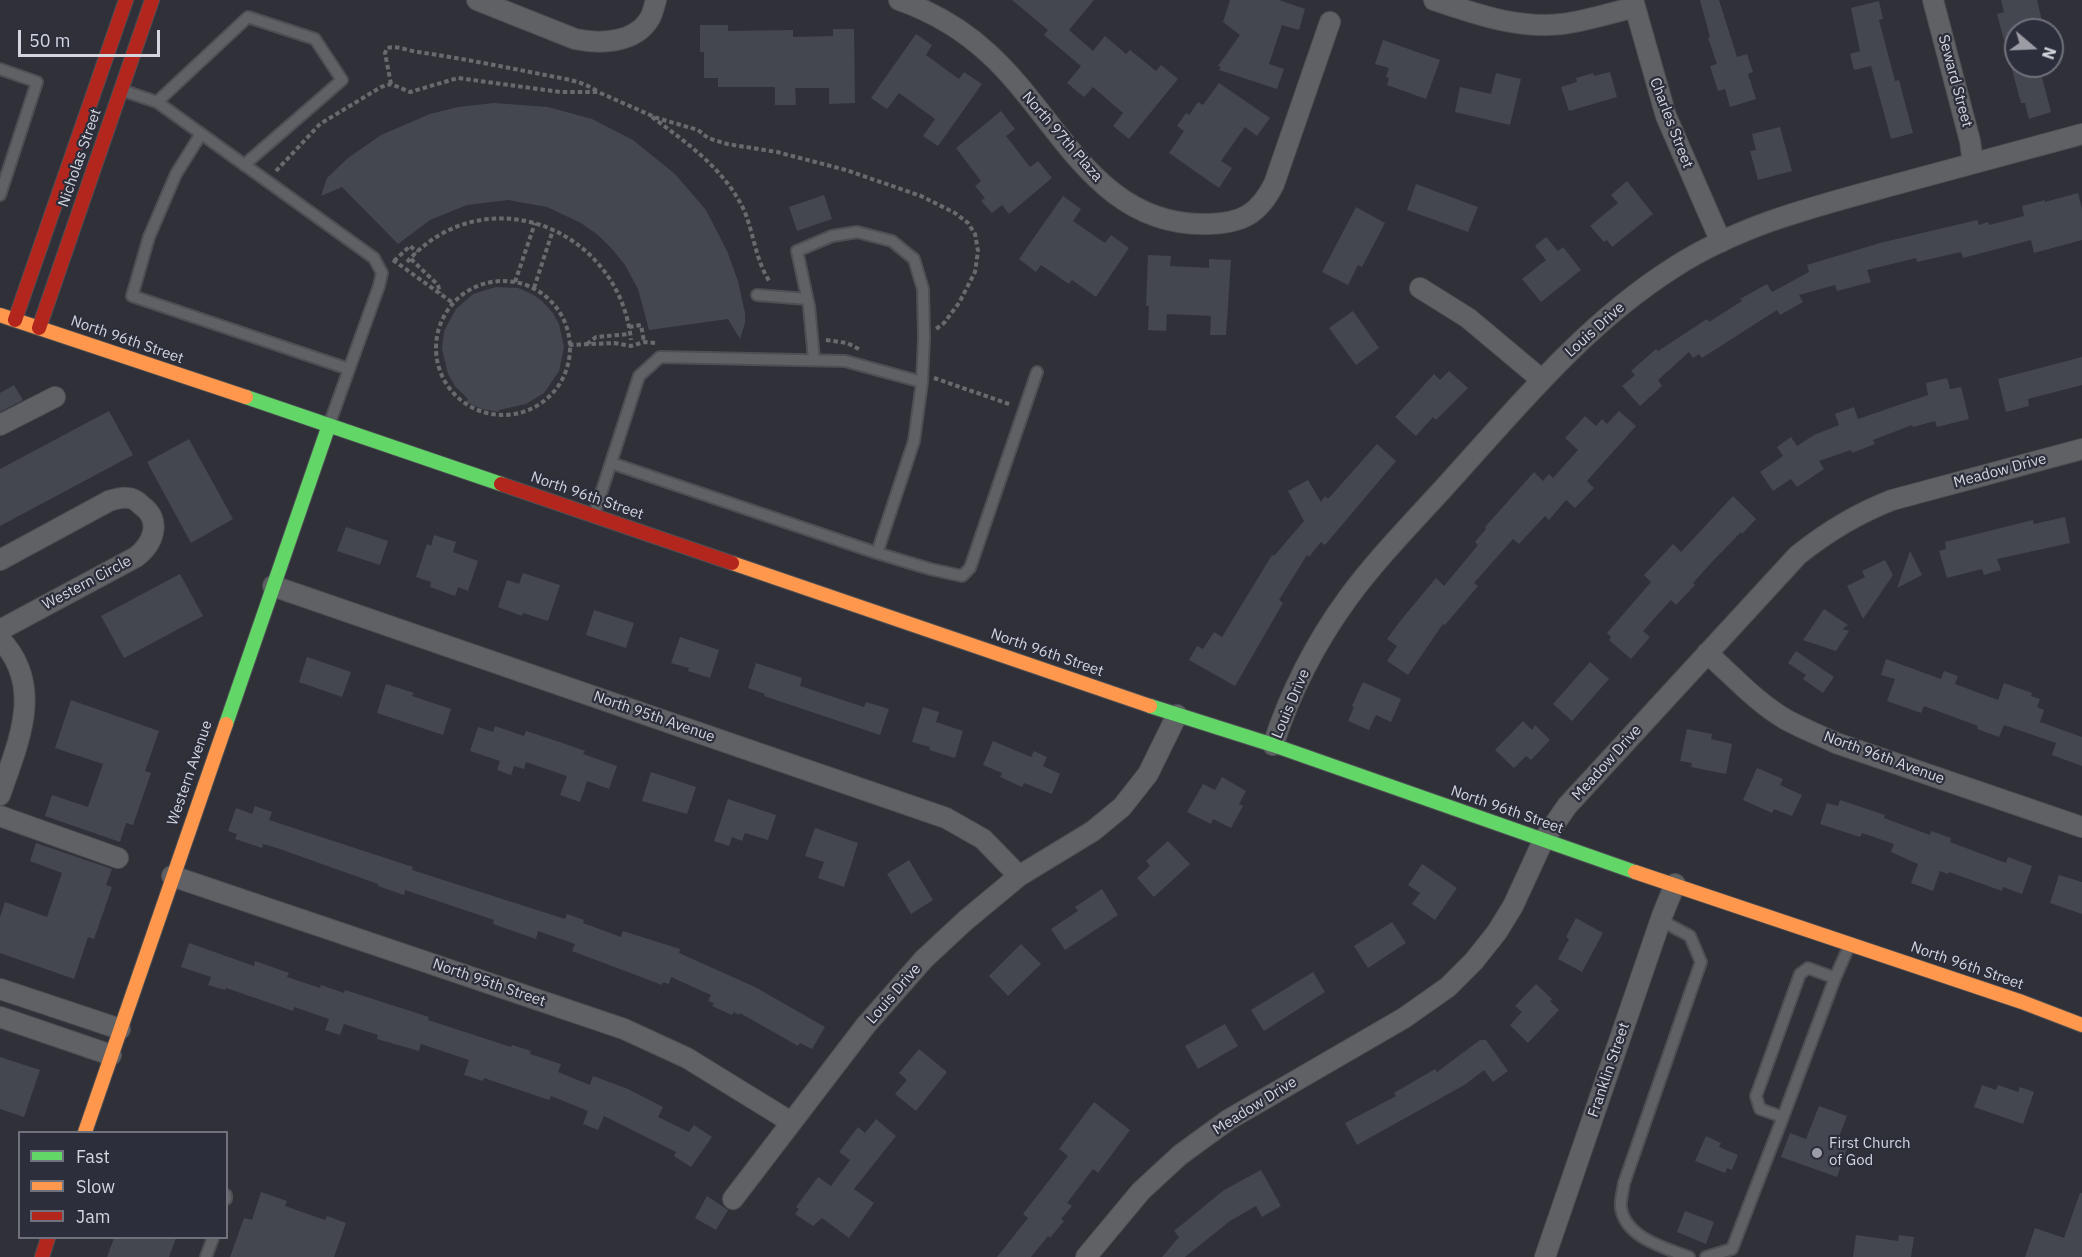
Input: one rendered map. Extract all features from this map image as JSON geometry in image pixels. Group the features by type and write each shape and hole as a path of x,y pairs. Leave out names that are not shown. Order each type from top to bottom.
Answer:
{"street":[{"name":"Nicholas Street","path":"15,320 126,0"},
{"name":"Nicholas Street","path":"39,328 152,0"},
{"path":"477,0 575,39 591,42 617,40 643,26 650,19 656,0"},
{"name":"North 97th Plaza","path":"899,0 942,17 990,54 1096,180 1119,199 1154,215 1180,222 1204,224 1227,223 1243,219 1266,199 1274,184 1330,22"},
{"path":"1434,0 1494,19 1543,25 1563,24 1634,3"},
{"name":"Seward Street","path":"1933,0 1970,141 1973,163"},
{"name":"Charles Street","path":"1634,3 1666,116 1721,242"},
{"name":"Louis Drive","path":"1273,745 1309,662 1328,627 1349,596 1542,380 1624,303 1674,267 1757,226 1805,209 2082,134"},
{"path":"1420,288 1468,318 1542,380"},
{"name":"North 96th Street","path":"0,315 1177,715 1273,745 1544,841 2022,1002 2082,1025"},
{"path":"0,425 56,397"},
{"name":"Western Avenue","path":"85,1131 329,425"},
{"name":"Meadow Drive","path":"1086,1257 1141,1191 1180,1155 1262,1099 1404,1018 1448,987 1474,961 1497,932 1513,906 1544,841 1567,806 1798,555 1827,532 1862,512 1921,491 2082,449"},
{"name":"Western Circle","path":"0,560 109,501 128,498 135,500 146,508 153,520 155,529 152,540 136,557 0,630"},
{"name":"North 95th Avenue","path":"273,586 946,818 961,824 983,839 1019,876"},
{"path":"0,639 19,666 23,678 25,702 22,733 0,795"},
{"name":"North 96th Avenue","path":"1707,652 1752,694 1783,718 1804,729 1836,743 2082,827"},
{"name":"Louis Drive","path":"733,1199 866,1025 924,959 1019,876 1093,831 1122,807 1148,774 1177,715"},
{"path":"0,816 118,858"},
{"name":"North 95th Street","path":"172,876 624,1029 687,1058 791,1122"},
{"name":"Franklin Street","path":"1545,1257 1660,920 1675,884"},
{"path":"0,989 120,1029"},
{"path":"0,1017 111,1055"},
{"path":"42,1257 48,1239"}],"lane":[{"path":"157,102 248,17 315,39 342,80 244,165"},
{"path":"0,69 38,82 0,195"},
{"path":"121,90 157,102 374,258 382,273 379,286 329,425"},
{"path":"201,134 176,174 149,237 132,296 349,369"},
{"path":"814,359 807,300 797,251 832,236 857,232 892,241 914,259 922,289 924,332 922,378 914,441 877,553"},
{"path":"757,295 807,300"},
{"path":"594,516 639,376 660,357 845,361 922,378"},
{"path":"611,463 877,553 962,576 970,568 1037,372"},
{"path":"1660,920 1690,936 1701,962 1624,1183 1621,1208 1632,1230 1653,1243 1689,1257"},
{"path":"1706,1257 1732,1249 1850,944"},
{"path":"1783,1117 1760,1109 1756,1096 1800,974 1808,968 1835,978"},
{"path":"206,1257 213,1239"}],"path":[{"path":"391,84 385,53 387,48 393,46 567,80 590,86 598,92 665,121 698,130 708,138 728,144 777,152 846,170 921,196 955,213 968,223 975,234 978,250 975,272 959,303 944,324 924,332"},
{"path":"273,174 320,124 381,87 391,84 410,92 458,78 541,90 598,92"},
{"path":"645,112 702,155 720,173 742,207 765,273 780,297"},
{"path":"441,293 438,285 409,260 417,252 439,236 471,223 508,219 535,224 553,230 579,244 604,269 621,297 631,340"},
{"path":"515,282 535,224"},
{"path":"534,288 553,230"},
{"path":"394,261 410,246 417,252"},
{"path":"387,253 394,261 453,303"},
{"path":"495,281 515,282 534,288 553,304 564,321 568,334 569,357 562,377 551,393 536,406 516,413 495,413 476,408 458,398 445,381 437,357 437,337 443,319 453,303 464,293 479,285 495,281"},
{"path":"523,290 525,285"},
{"path":"629,327 641,325 644,342"},
{"path":"587,344 596,337 630,334"},
{"path":"922,378 1024,410"}],"building":[{"path":"1012,0 1094,0 1069,30 1093,51 1105,36 1126,54 1130,50 1156,71 1161,65 1178,79 1129,139 1113,126 1123,113 1093,87 1084,97 1067,83 1081,66 1044,35 1048,30"},
{"path":"1230,0 1279,0 1305,9 1299,30 1282,25 1269,64 1284,69 1277,89 1219,70 1221,67 1218,66 1240,35 1223,22"},
{"path":"1700,0 1719,0 1737,57 1747,54 1753,72 1748,74 1756,99 1730,107 1725,89 1718,91 1710,66 1717,64 1708,38 1710,37"},
{"path":"2001,0 2037,0 2041,18 2004,18 2004,40 1997,14 2004,12"},
{"path":"1879,1 1883,19 1879,20 1895,81 1899,80 1913,133 1891,139 1871,66 1854,70 1850,54 1860,51 1851,8"},
{"path":"700,25 728,25 728,31 793,30 793,37 833,36 833,29 854,29 855,103 829,104 829,88 795,88 796,105 775,105 775,87 718,87 718,78 704,78 704,52 700,52"},
{"path":"916,34 932,45 926,55 959,79 964,72 982,84 938,146 923,136 935,119 899,93 887,109 871,98"},
{"path":"1383,40 1440,60 1426,99 1387,85 1389,78 1386,77 1389,68 1375,64"},
{"path":"1610,72 1617,97 1569,111 1561,87 1577,82 1576,78 1593,73 1594,76"},
{"path":"1496,73 1521,79 1510,125 1455,112 1460,87 1491,94"},
{"path":"2014,78 2042,78 2051,112 2029,119 2025,103 2021,103"},
{"path":"1219,83 1270,118 1257,136 1245,127 1221,161 1232,168 1219,188 1169,153 1184,131 1177,126 1186,113 1189,115 1198,102 1203,105"},
{"path":"494,103 548,107 592,119 633,140 675,174 706,210 727,251 738,281 745,313 745,323 740,339 728,319 649,330 638,289 625,265 613,250 581,223 547,207 508,200 467,205 430,220 398,244 342,187 321,196 327,178 348,158 381,135 430,114 458,107"},
{"path":"1001,111 1015,129 1006,136 1030,167 1038,161 1052,178 1009,214 1002,205 992,213 981,201 985,198 975,186 981,181 956,148"},
{"path":"1780,127 1792,171 1758,180 1750,151 1756,150 1752,134"},
{"path":"1627,181 1653,214 1612,247 1607,240 1604,242 1590,226 1618,203 1611,195"},
{"path":"1416,184 1478,207 1468,232 1407,210"},
{"path":"2078,193 2082,209 2082,240 2034,253 2031,240 1963,258 1961,252 1917,262 1916,258 1867,270 1871,282 1837,291 1835,285 1799,295 1803,302 1780,315 1777,310 1702,358 1699,354 1693,358 1689,352 1658,380 1662,386 1640,406 1622,386 1635,375 1631,371 1656,349 1658,351 1707,319 1709,322 1742,301 1740,299 1767,284 1772,292 1809,272 1807,265 1880,243 1977,220 1979,225 1988,222 1989,225 2024,216 2022,206"},
{"path":"824,195 832,219 797,231 789,207"},
{"path":"1063,196 1081,209 1073,221 1105,243 1111,235 1129,248 1096,297 1072,280 1069,284 1041,265 1036,272 1019,259"},
{"path":"1356,207 1385,223 1362,267 1358,265 1348,285 1322,272"},
{"path":"1546,237 1558,251 1563,247 1581,270 1541,302 1522,279 1546,260 1535,246"},
{"path":"1148,255 1171,256 1170,266 1209,268 1209,259 1231,260 1226,335 1210,335 1211,316 1167,314 1166,331 1148,330 1149,306 1146,306"},
{"path":"496,287 518,288 542,301 559,324 564,347 559,371 544,393 526,404 499,410 499,412 482,409 466,402 468,399 455,386 448,374 442,349 444,331 456,309 473,294"},
{"path":"1353,311 1379,348 1356,365 1329,328"},
{"path":"2082,357 2082,385 2028,399 2029,406 2006,412 1998,379"},
{"path":"1449,371 1468,388 1436,420 1433,417 1416,436 1395,417 1434,374 1440,380"},
{"path":"1947,378 1950,389 1961,387 1969,419 1937,427 1935,421 1913,427 1912,425 1873,440 1875,444 1852,453 1851,450 1819,461 1824,469 1797,487 1791,479 1773,491 1760,472 1783,456 1777,447 1791,437 1797,446 1814,435 1839,425 1835,414 1854,407 1858,419 1928,395 1926,383"},
{"path":"14,385 23,400 0,412 0,393"},
{"path":"109,411 133,455 0,526 0,469"},
{"path":"1619,411 1636,426 1587,481 1594,488 1575,508 1566,500 1549,520 1545,516 1519,544 1513,539 1474,583 1478,586 1445,625 1443,624 1408,675 1387,661 1397,646 1387,639 1436,578 1444,586 1478,545 1475,542 1486,529 1485,527 1534,472 1543,481 1549,474 1553,478 1578,450 1565,438 1585,416 1596,426 1602,419 1607,424"},
{"path":"189,439 233,519 191,543 147,462"},
{"path":"1377,444 1396,461 1325,545 1321,542 1309,557 1307,555 1279,600 1283,603 1235,686 1189,660 1197,646 1203,649 1214,632 1222,637 1272,555 1274,556 1304,521 1288,491 1308,480 1321,502 1325,496 1328,499"},
{"path":"1733,496 1756,519 1711,563 1676,605 1671,600 1643,631 1650,637 1631,659 1609,640 1611,637 1607,633 1651,582 1644,575 1673,544 1681,552"},
{"path":"2065,517 2070,543 1997,559 2001,570 1984,575 1982,569 1947,578 1939,551 1946,549 1945,542 2033,520 2034,524"},
{"path":"346,527 388,541 380,565 337,551"},
{"path":"434,535 456,542 453,552 478,561 468,591 458,587 455,596 430,587 431,582 416,577 427,544 431,546"},
{"path":"1910,551 1922,575 1897,588"},
{"path":"1885,560 1893,575 1863,619 1847,586 1865,577 1862,571"},
{"path":"523,573 560,585 548,621 523,613 522,616 498,607 507,580 519,584"},
{"path":"180,574 203,616 124,658 101,616"},
{"path":"1824,609 1848,625 1842,629 1849,631 1836,651 1803,640"},
{"path":"594,610 634,623 626,648 586,635"},
{"path":"680,637 719,650 710,678 671,663"},
{"path":"1796,651 1834,677 1823,693 1803,679 1806,675 1788,663"},
{"path":"307,657 351,672 342,697 299,682"},
{"path":"1886,659 1941,679 1944,671 1958,676 1955,684 1998,700 2004,683 2032,693 2031,696 2040,699 2037,707 2044,710 2040,722 2082,737 2082,766 2052,755 2056,743 2004,725 1999,737 1977,729 1978,726 1924,706 1921,713 1887,701 1895,679 1881,675"},
{"path":"1590,662 1609,679 1572,721 1553,704"},
{"path":"756,663 802,678 800,686 864,707 866,702 889,709 880,735 764,696 765,694 748,688"},
{"path":"1363,682 1401,699 1391,722 1376,715 1369,730 1348,721"},
{"path":"386,684 414,693 412,696 451,709 443,735 377,713"},
{"path":"71,700 159,731 145,771 151,773 133,825 126,823 120,842 45,816 52,795 88,807 103,764 55,748"},
{"path":"923,707 939,712 936,722 963,731 955,758 912,742"},
{"path":"1523,721 1532,730 1535,725 1550,740 1531,760 1526,756 1514,768 1495,750"},
{"path":"495,726 524,736 526,731 560,742 585,751 583,754 617,766 609,789 587,781 580,802 560,795 567,776 526,762 524,769 514,766 511,775 497,770 500,761 470,751 478,727 493,732"},
{"path":"1687,729 1712,734 1711,739 1732,744 1726,774 1691,767 1692,763 1680,761"},
{"path":"993,741 1031,757 1034,751 1047,757 1043,766 1060,774 1052,794 1024,783 1022,787 1000,777 1002,773 983,765"},
{"path":"1757,768 1783,779 1780,785 1802,795 1792,816 1774,809 1772,813 1743,800"},
{"path":"651,772 696,787 687,814 642,801"},
{"path":"1222,777 1246,791 1239,804 1243,806 1231,828 1213,819 1211,824 1187,812 1203,784 1215,790"},
{"path":"728,799 776,815 768,840 745,833 742,841 732,837 729,846 714,841"},
{"path":"1840,800 1885,815 1884,818 1930,835 1931,831 1951,838 1950,842 2006,863 2008,857 2032,866 2022,894 2003,887 2002,891 1949,872 1948,874 1940,871 1933,891 1911,883 1918,864 1891,852 1894,844 1862,833 1860,837 1820,824 1827,803 1838,806"},
{"path":"255,806 272,812 269,820 413,867 412,870 565,919 567,914 584,920 583,923 621,937 623,931 680,949 679,953 755,987 825,1027 812,1049 800,1043 798,1046 740,1013 739,1015 734,1012 732,1015 712,1006 714,1003 708,1001 711,995 671,977 669,984 663,982 662,985 572,951 575,944 538,931 536,939 493,924 494,920 405,890 404,895 277,848 263,844 262,848 235,839 237,834 228,831 236,808 252,814"},
{"path":"815,828 858,843 844,887 818,878 824,862 805,856"},
{"path":"1168,841 1190,864 1154,897 1137,878 1150,866 1146,861"},
{"path":"36,843 112,869 106,885 112,887 94,939 88,937 74,979 0,953 0,917 5,902 47,917 62,873 30,861"},
{"path":"909,860 933,900 911,914 887,874"},
{"path":"1422,864 1457,888 1435,920 1412,904 1420,893 1408,885"},
{"path":"2059,875 2082,882 2082,914 2050,903"},
{"path":"1102,889 1118,915 1065,950 1051,929 1078,911 1075,907"},
{"path":"1576,918 1603,933 1582,972 1558,959 1569,939 1566,937"},
{"path":"1392,922 1406,943 1368,968 1354,946"},
{"path":"189,943 254,966 255,961 289,973 287,977 320,988 321,985 344,993 345,990 429,1017 428,1020 511,1047 512,1045 531,1051 530,1054 561,1064 558,1072 590,1085 593,1076 628,1089 663,1107 658,1117 689,1132 694,1125 712,1137 691,1167 674,1156 676,1152 604,1116 598,1130 583,1124 588,1111 551,1096 549,1100 484,1078 483,1081 464,1075 469,1060 421,1044 419,1051 377,1039 378,1035 344,1024 340,1035 325,1030 329,1019 294,1007 293,1011 226,988 225,990 208,985 211,977 181,967"},
{"path":"1021,944 1041,964 1008,996 989,976"},
{"path":"1313,972 1325,992 1264,1031 1251,1010"},
{"path":"1536,984 1552,999 1550,1001 1559,1010 1528,1043 1510,1025 1522,1012 1515,1006"},
{"path":"1225,1024 1238,1046 1198,1069 1185,1046"},
{"path":"1480,1040 1486,1040 1508,1071 1493,1082 1484,1070 1466,1084 1357,1145 1345,1123 1396,1096 1394,1093 1435,1069 1437,1072"},
{"path":"919,1049 947,1072 916,1111 895,1094 907,1080 899,1073"},
{"path":"0,1057 40,1070 24,1117 0,1109"},
{"path":"1982,1085 1996,1090 1998,1085 2018,1092 2020,1087 2034,1092 2023,1124 1974,1107"},
{"path":"1094,1102 1130,1130 1098,1173 1093,1169 1067,1203 1072,1206 1061,1219 1064,1221 1031,1257 997,1257 1028,1218 1023,1214 1068,1156 1059,1149"},
{"path":"1819,1106 1847,1116 1838,1139 1849,1143 1837,1177 1781,1157 1790,1133 1806,1139"},
{"path":"876,1119 896,1136 854,1189 874,1203 849,1238 822,1218 813,1226 795,1214 799,1209 796,1207 818,1177 831,1186 850,1160 839,1152 858,1127 865,1133"},
{"path":"1706,1136 1721,1143 1719,1147 1738,1155 1732,1170 1727,1168 1725,1173 1695,1161"},
{"path":"1261,1170 1281,1206 1262,1217 1256,1206 1230,1221 1185,1257 1162,1257 1179,1237 1174,1231 1224,1190"},
{"path":"261,1192 287,1201 285,1206 325,1220 327,1216 346,1223 334,1257 230,1257 244,1218 252,1220"},
{"path":"2080,1193 2082,1193 2082,1257 2025,1257 2035,1228 2064,1238"},
{"path":"707,1196 728,1210 716,1230 695,1218"},
{"path":"1685,1211 1714,1222 1706,1244 1677,1232"},
{"path":"1856,1235 1898,1241 1899,1235 1914,1237 1911,1257 1853,1257"},
{"path":"114,1239 176,1239 169,1257 107,1257"}],"traffic: fast":[{"path":"246,397 501,484"},
{"path":"226,724 329,425"},
{"path":"1150,706 1273,745 1635,872"}],"traffic: slow":[{"path":"0,315 246,397"},
{"path":"732,563 1150,706"},
{"path":"85,1131 226,724"},
{"path":"1635,872 2022,1002 2082,1025"}],"traffic: jam":[{"path":"15,320 126,0"},
{"path":"39,328 152,0"},
{"path":"501,484 732,563"},
{"path":"42,1257 48,1239"}],"place":[{"name":"First Church of God","path":"1817,1153"}]}
